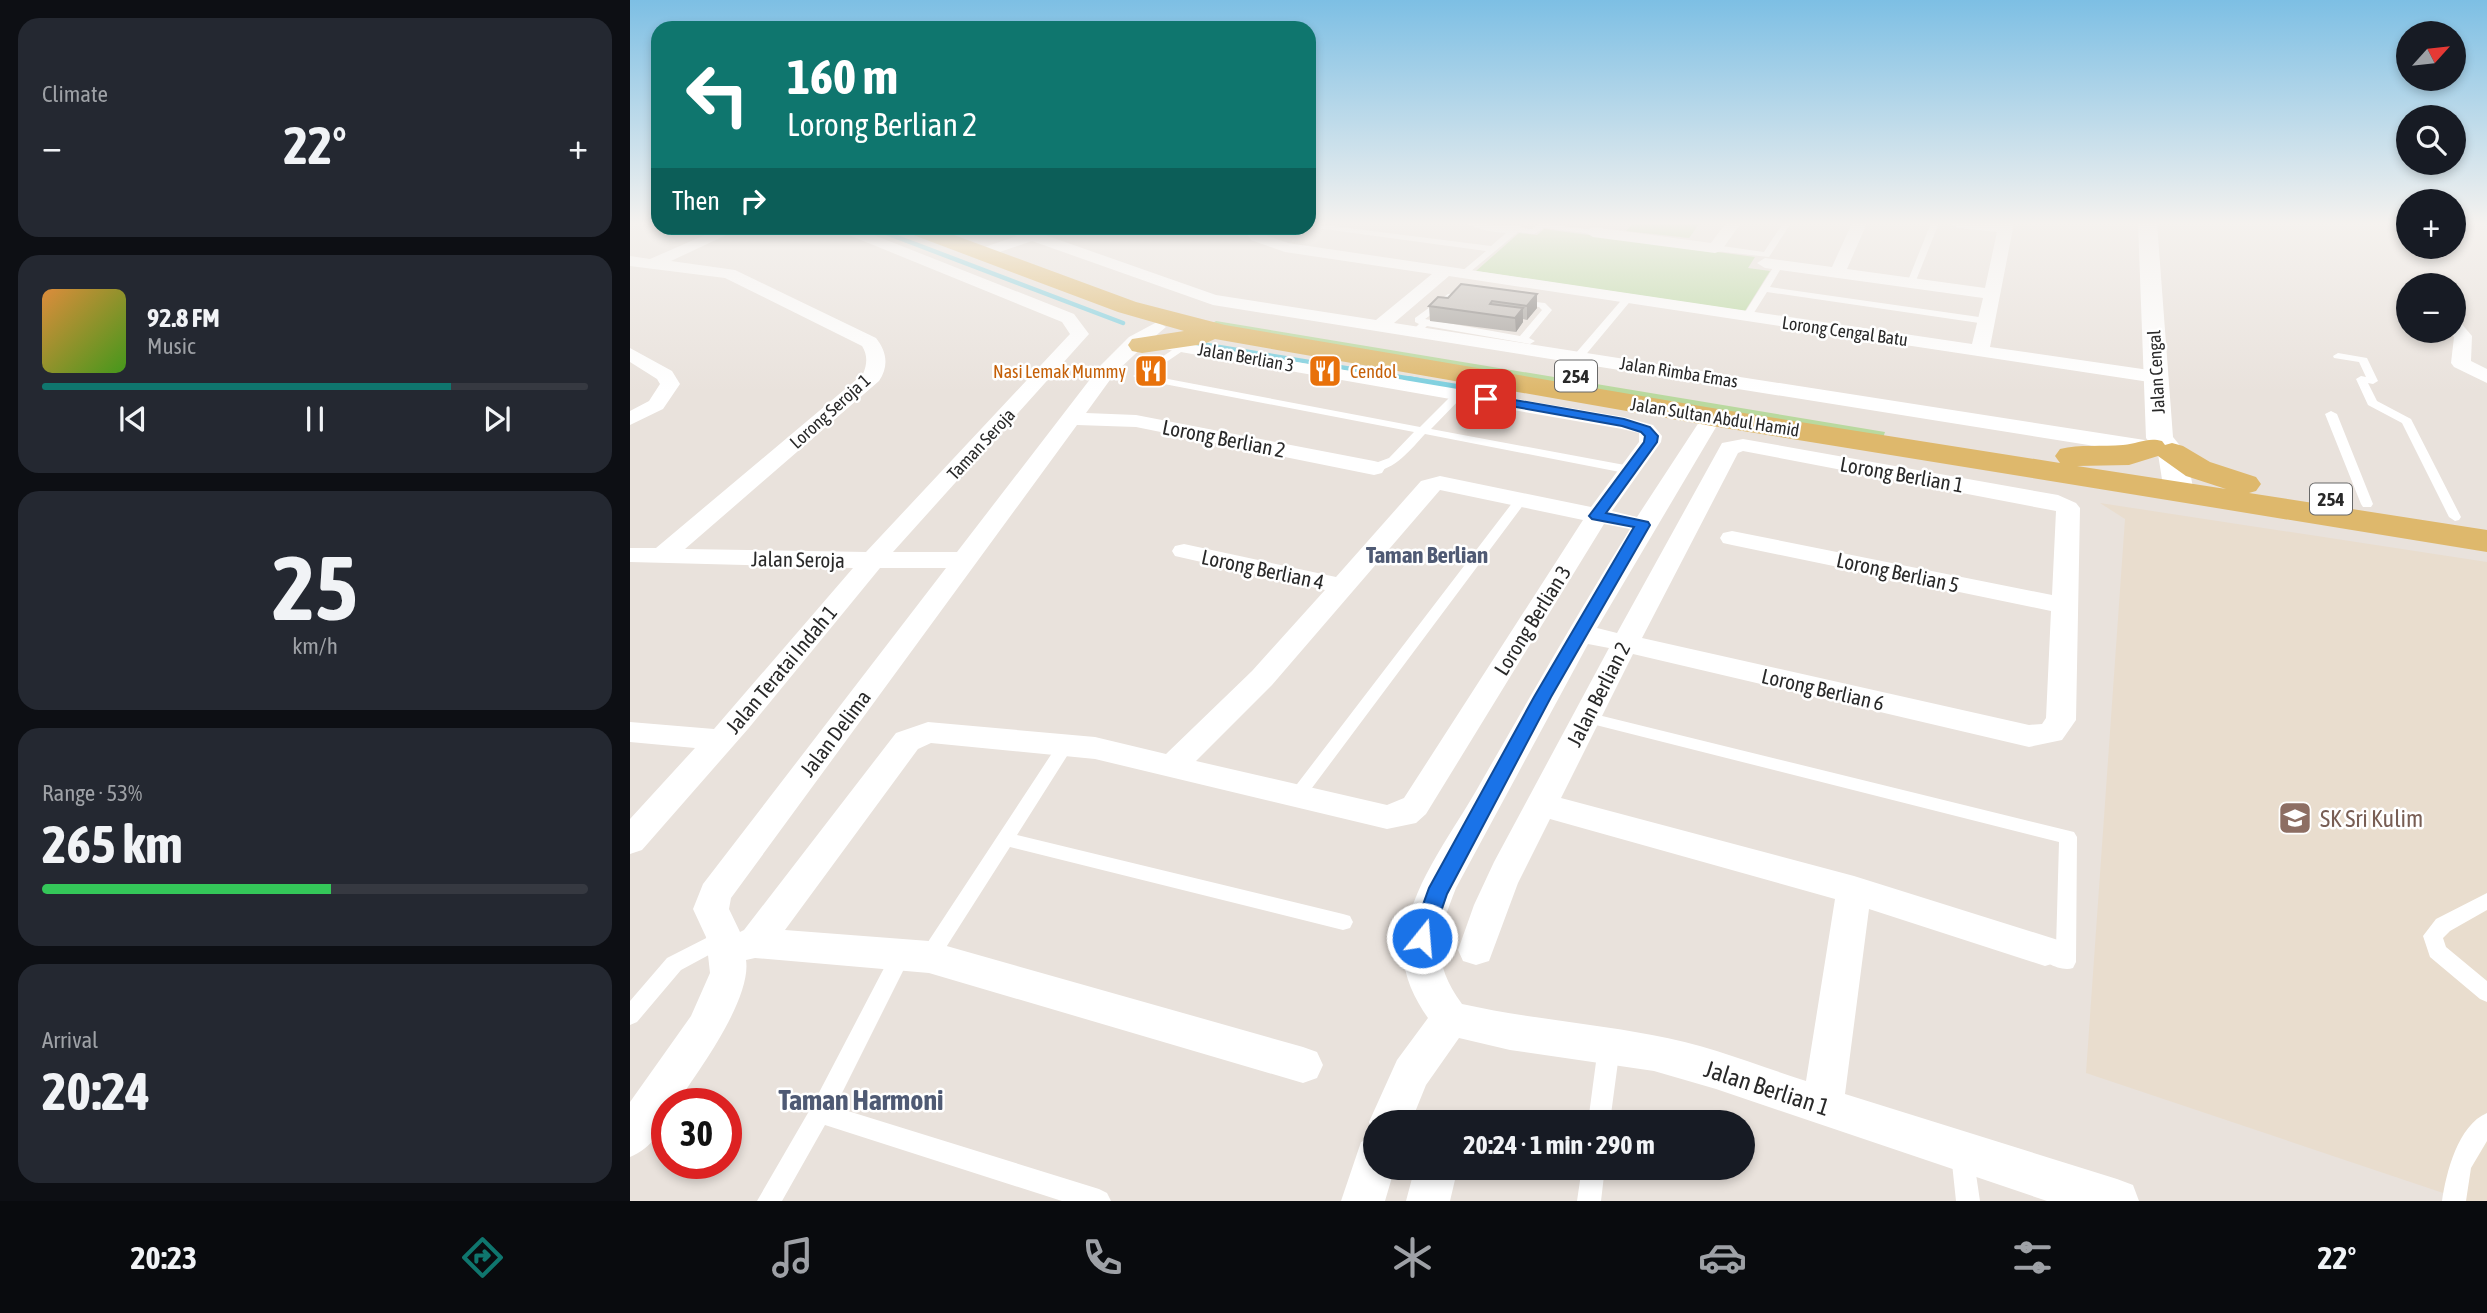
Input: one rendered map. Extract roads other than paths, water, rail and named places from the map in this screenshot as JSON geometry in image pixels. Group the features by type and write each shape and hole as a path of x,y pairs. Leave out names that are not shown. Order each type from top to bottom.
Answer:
{"main road":[{"name":"Jalan Sultan Abdul Hamid","path":"1085,279 1138,302 1225,326 1712,417 2164,466 2487,541"},
{"name":"Jalan Sultan Abdul Hamid","path":"1138,302 1150,302 1168,309 1158,336 1225,326 1414,334 1520,351 2068,456 2164,466 2250,486 2471,520"},
{"path":"1138,302 1138,321 1158,336"}],"street":[{"name":"Lorong Seroja 1","path":"662,556 872,377 876,358 875,348 869,342 741,279"},
{"name":"Taman Seroja","path":"873,560 1080,334 1068,318 971,279"},
{"path":"1154,279 1213,300 1381,325 1414,334"},
{"path":"1381,325 1435,279"},
{"name":"Lorong Cengal Batu","path":"1497,279 2156,377"},
{"path":"1882,279 1992,294"},
{"path":"1980,351 1995,279"},
{"name":"Jalan Cengal","path":"2150,279 2164,466"},
{"name":"Jalan Berlian 3","path":"1158,336 1459,394 1624,422"},
{"name":"Jalan Delima","path":"630,1137 706,1027 729,972 735,943 711,909 715,894 1108,369 1158,336"},
{"path":"2463,343 2462,363 2487,377"},
{"name":"Jalan Rimba Emas","path":"1520,351 1579,356 2164,466"},
{"path":"630,354 665,375 670,384 656,405 630,419"},
{"path":"1395,1110 1411,1073 1450,1019 1426,985 1421,963 1422,938 1436,894 1579,633 1643,525 1712,417"},
{"name":"Lorong Berlian 2","path":"1072,419 1136,421 1374,468"},
{"name":"Lorong Berlian 3","path":"1297,796 1387,817 1404,814 1415,806 1597,516 1650,442 1651,436 1646,429 1624,422"},
{"name":"Lorong Berlian 1","path":"1735,446 2058,502 2068,508 2065,606"},
{"name":"Jalan Berlian 2","path":"1476,950 1485,918 1624,643 1730,448 1735,446"},
{"path":"1172,766 1262,678 1421,492 1440,483 1643,525"},
{"name":"Lorong Berlian 5","path":"1732,538 2065,606"},
{"name":"Lorong Berlian 4","path":"1184,551 1343,586"},
{"name":"Jalan Seroja","path":"630,555 780,560 966,560"},
{"name":"Jalan Teratai Indah 1","path":"630,732 722,740 873,560"},
{"name":"Lorong Berlian 6","path":"1579,633 2029,736 2051,733 2061,720 2065,606"},
{"path":"735,943 907,741 928,732 1095,748 1297,796"},
{"path":"630,841 722,740"},
{"path":"1541,805 1854,890 2045,951"},
{"path":"1823,1106 1854,890"},
{"path":"735,943 915,955 1303,1065"},
{"name":"Jalan Berlian 1","path":"1450,1019 1510,1032 1654,1053 1716,1070 1962,1153 2117,1201"},
{"path":"1363,1201 1369,1180"},
{"path":"1428,1201 1434,1180"}],"lane":[{"path":"1746,317 1767,279"},
{"path":"1911,283 1913,279"},
{"path":"1764,289 1986,321"},
{"path":"1414,334 1418,320 1451,296 1477,296"},
{"path":"1579,356 1628,299"},
{"path":"1516,302 1542,305 1547,310 1520,351"},
{"path":"1158,336 1138,376 1630,470"},
{"path":"2338,356 2363,360 2373,381 2361,379 2372,403 2407,421 2471,520"},
{"path":"1374,468 1393,460 1459,394"},
{"path":"2331,414 2367,504"},
{"path":"1297,796 1520,501"},
{"path":"1586,717 2068,837 2066,961 2045,951"},
{"path":"769,1201 915,955 1006,839 1066,746"},
{"path":"1006,839 1343,922"},
{"path":"2487,901 2443,925 2433,936 2437,951 2487,993"},
{"path":"630,1016 674,964 735,943"},
{"path":"1601,1110 1609,1047"},
{"path":"820,1113 1099,1201"},
{"path":"2454,1201 2457,1170 2470,1144 2487,1124"},
{"path":"1962,1153 1968,1201"},
{"path":"1589,1201 1592,1180"}],"waterway":[{"path":"1007,279 1123,323"},
{"path":"1195,343 1418,380"},
{"path":"1408,379 1488,392"}],"place":[{"name":"Nasi Lemak Mummy","path":"1151,371"},
{"name":"Cendol","path":"1325,371"},
{"name":"SK Sri Kulim","path":"2295,818"}],"district":[{"name":"Taman Berlian","path":"1427,555"},
{"name":"Taman Harmoni","path":"861,1100"}]}
